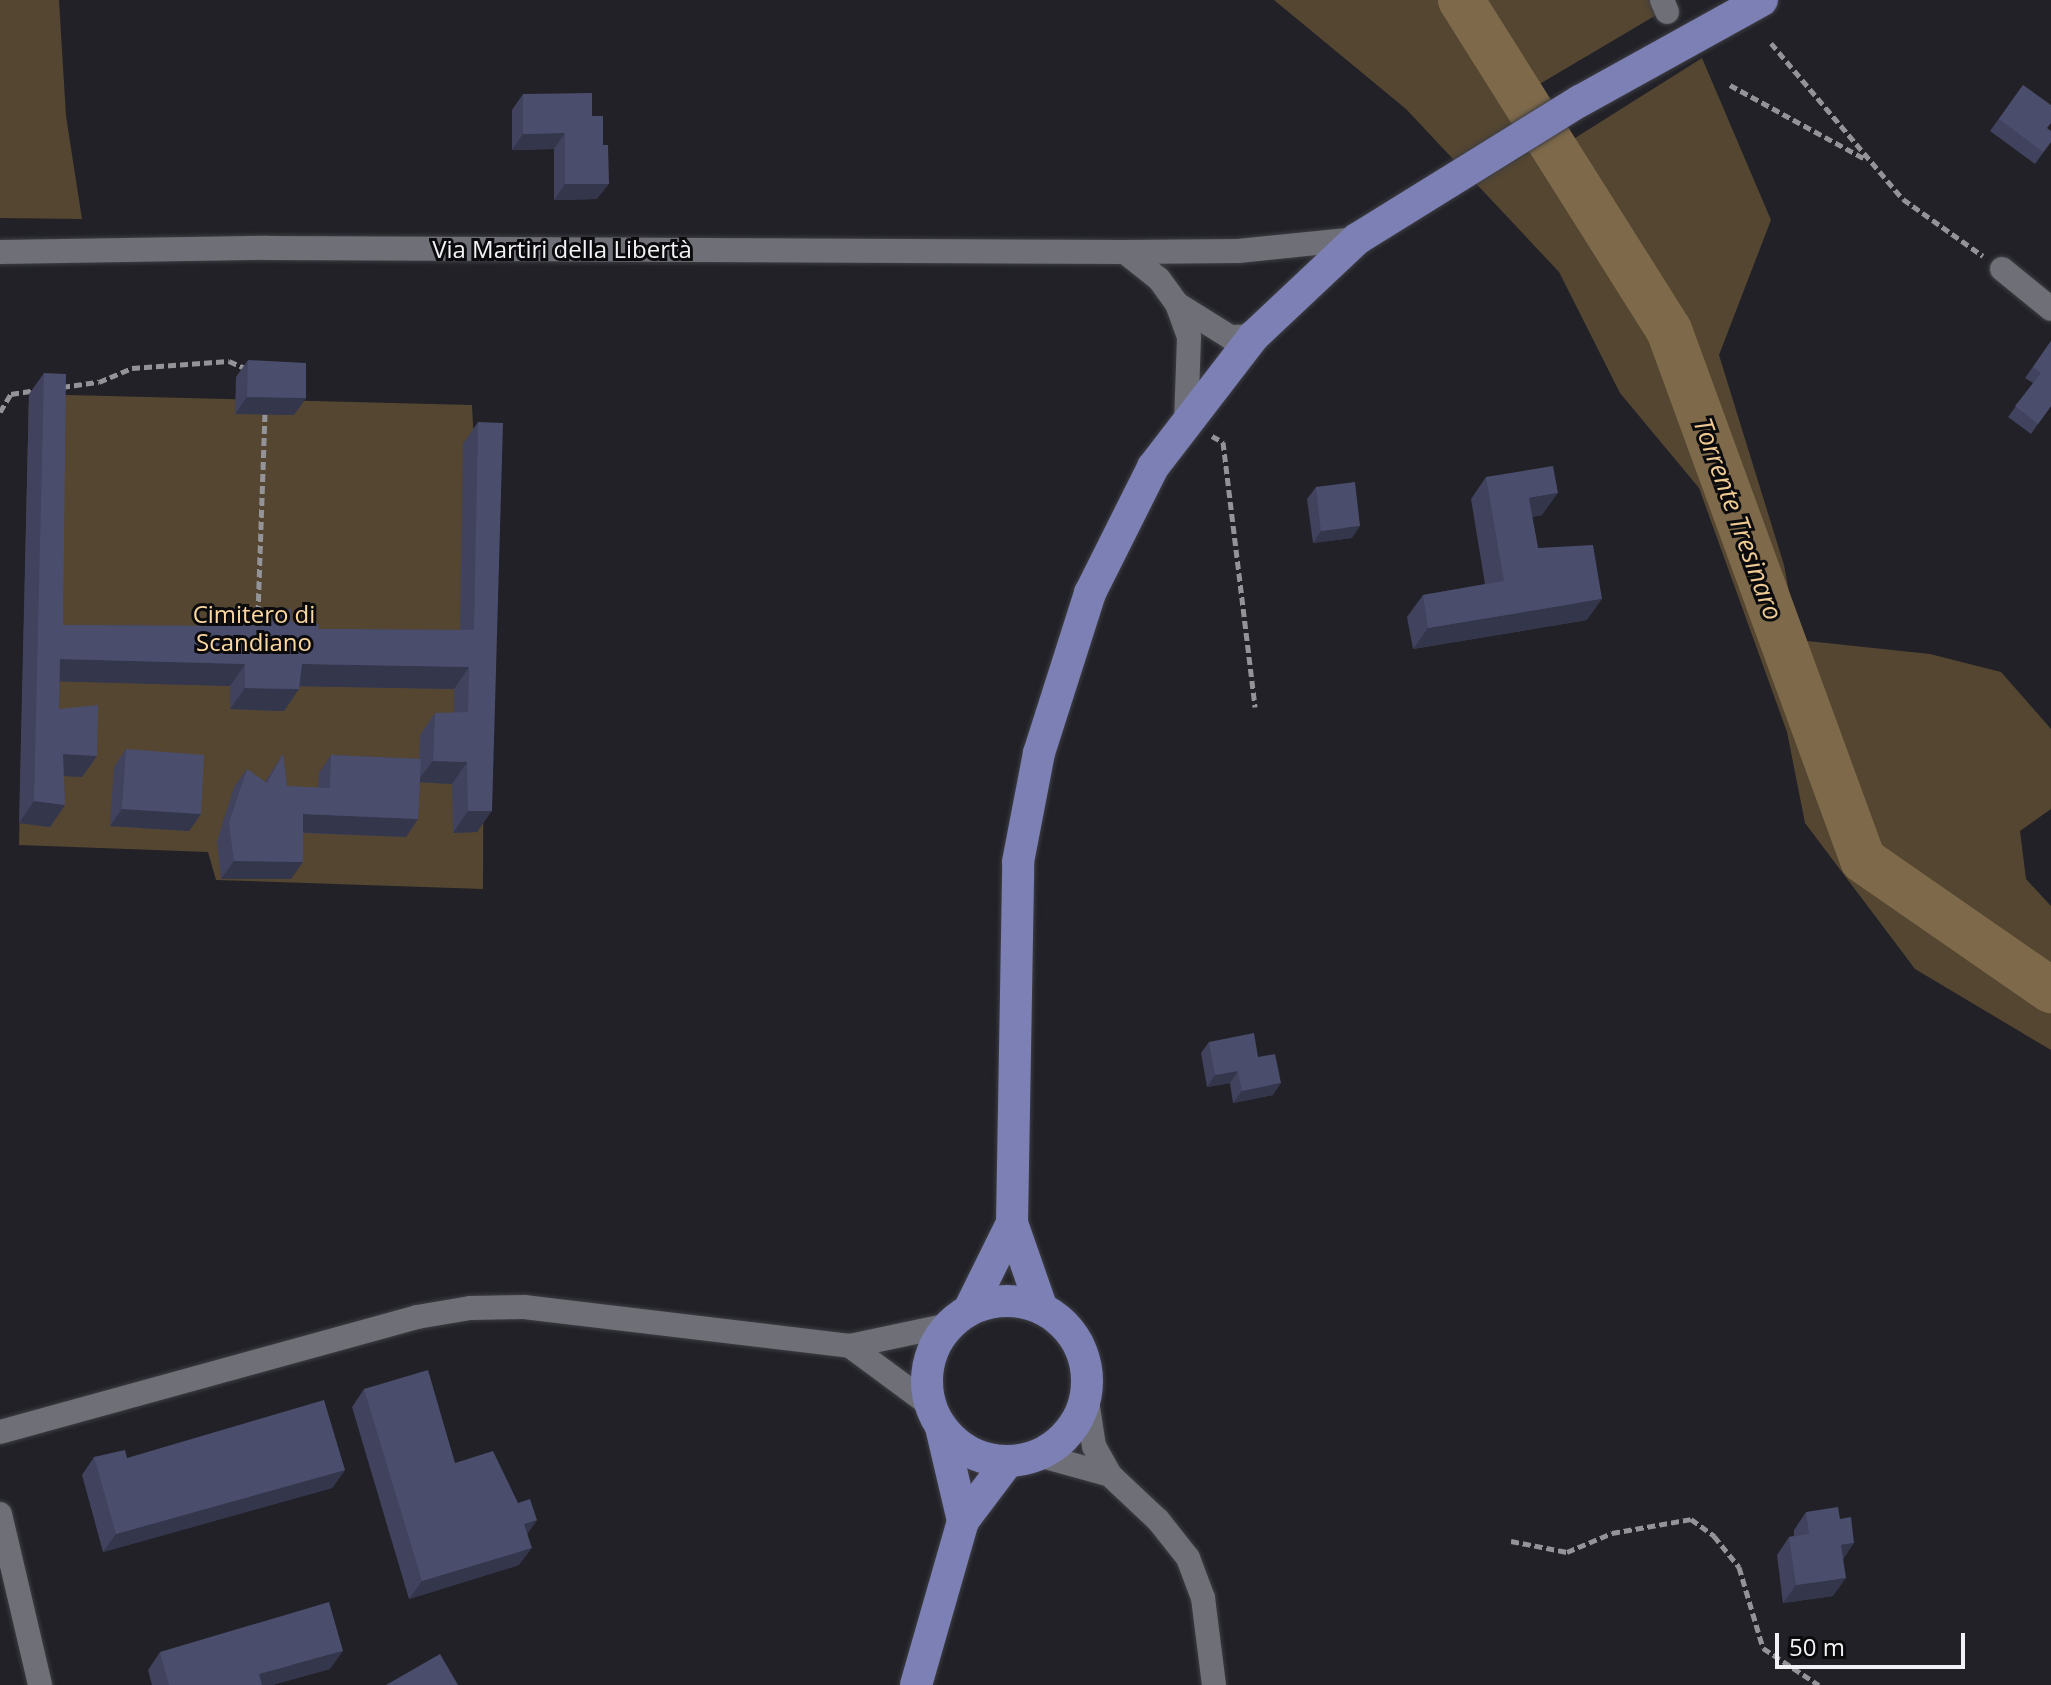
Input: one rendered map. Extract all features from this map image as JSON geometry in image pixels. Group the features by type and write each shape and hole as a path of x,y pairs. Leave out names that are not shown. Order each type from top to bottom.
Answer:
{"main road":[{"path":"1042,1309 1012,1223 1018,862 1039,753 1090,593 1153,467 1254,336 1357,239 1488,158 1762,0"},
{"path":"963,1521 936,1417 929,1363 959,1318 1012,1223"},
{"path":"916,1685 963,1521 1023,1458 1070,1431 1086,1394 1085,1363 1073,1335 1042,1309 1013,1301 959,1318"},
{"path":"936,1417 963,1448 1023,1458"}],"street":[{"name":"Via Martiri della Libertà","path":"0,252 267,248 1238,251 1357,239"},
{"path":"1125,252 1159,279 1177,304 1189,337 1186,424"},
{"path":"2002,269 2051,309"},
{"path":"1177,304 1230,337 1254,336"},
{"path":"0,1432 417,1317 470,1308 568,1311 850,1346 959,1318"},
{"path":"850,1346 936,1417"},
{"path":"1086,1394 1094,1446 1110,1475 1158,1520 1188,1558 1203,1598 1214,1685"},
{"path":"1023,1458 1110,1475"},
{"path":"0,1514 40,1685"}],"path":[{"path":"1771,43 1851,133 1868,160 1903,199 2002,269"},
{"path":"1730,85 1868,160"},
{"path":"0,412 11,394 99,382 132,368 229,361 253,372"},
{"path":"258,626 265,414"},
{"path":"1186,424 1223,442 1255,707"},
{"path":"1511,1541 1567,1552 1612,1533 1691,1519 1714,1536 1739,1567 1763,1648 1819,1685"}],"green space":[{"path":"0,0 59,0 66,116 82,219 0,218"},
{"path":"1274,0 1652,0 1658,14 1521,95 1556,150 1702,58 1771,220 1719,355 1784,565 1798,640 1930,654 2001,672 2051,729 2051,809 2020,831 2026,879 2051,906 2051,1050 1915,969 1805,823 1787,732 1699,488 1620,393 1559,272 1406,109"},
{"name":"Cimitero di Scandiano","path":"29,394 472,405 484,634 483,889 216,880 208,852 19,845"}],"building":[{"path":"2023,85 2051,105 2051,123 2047,128 2051,131 2051,142 2043,152 1999,119"},
{"path":"592,93 592,116 603,116 603,145 608,145 609,184 565,184 565,133 523,134 523,94"},
{"path":"2051,341 2051,406 2038,424 2015,406 2041,373 2033,367"},
{"path":"248,360 306,363 306,398 247,397"},
{"path":"44,373 66,374 63,625 232,626 233,620 259,622 259,608 291,609 292,622 319,624 318,629 474,630 478,422 503,423 492,811 468,811 467,762 433,761 435,713 468,712 469,667 302,664 299,689 245,688 245,664 60,659 59,709 98,705 97,756 63,754 65,805 34,801"},
{"path":"1553,466 1558,493 1529,498 1538,548 1593,545 1602,599 1428,628 1423,595 1504,581 1486,477"},
{"path":"1355,482 1360,526 1321,531 1316,487"},
{"path":"126,749 204,755 201,814 122,809"},
{"path":"283,754 287,786 330,788 331,755 421,759 418,819 303,814 303,862 234,861 229,823 247,769 267,783"},
{"path":"1254,1033 1258,1057 1275,1054 1281,1083 1242,1091 1238,1071 1215,1075 1209,1042"},
{"path":"428,1370 455,1463 493,1451 518,1503 530,1499 537,1520 524,1524 532,1548 422,1581 364,1389"},
{"path":"324,1400 345,1470 116,1534 94,1457 125,1450 127,1458"},
{"path":"1838,1507 1840,1519 1851,1517 1854,1543 1841,1545 1846,1578 1796,1585 1789,1537 1809,1534 1806,1512"},
{"path":"329,1602 343,1651 259,1674 262,1685 169,1685 160,1652"},
{"path":"440,1654 458,1685 386,1685"}],"waterway":[{"name":"Torrente Tresinaro","path":"1461,0 1669,330 1863,860 2051,990"}]}
